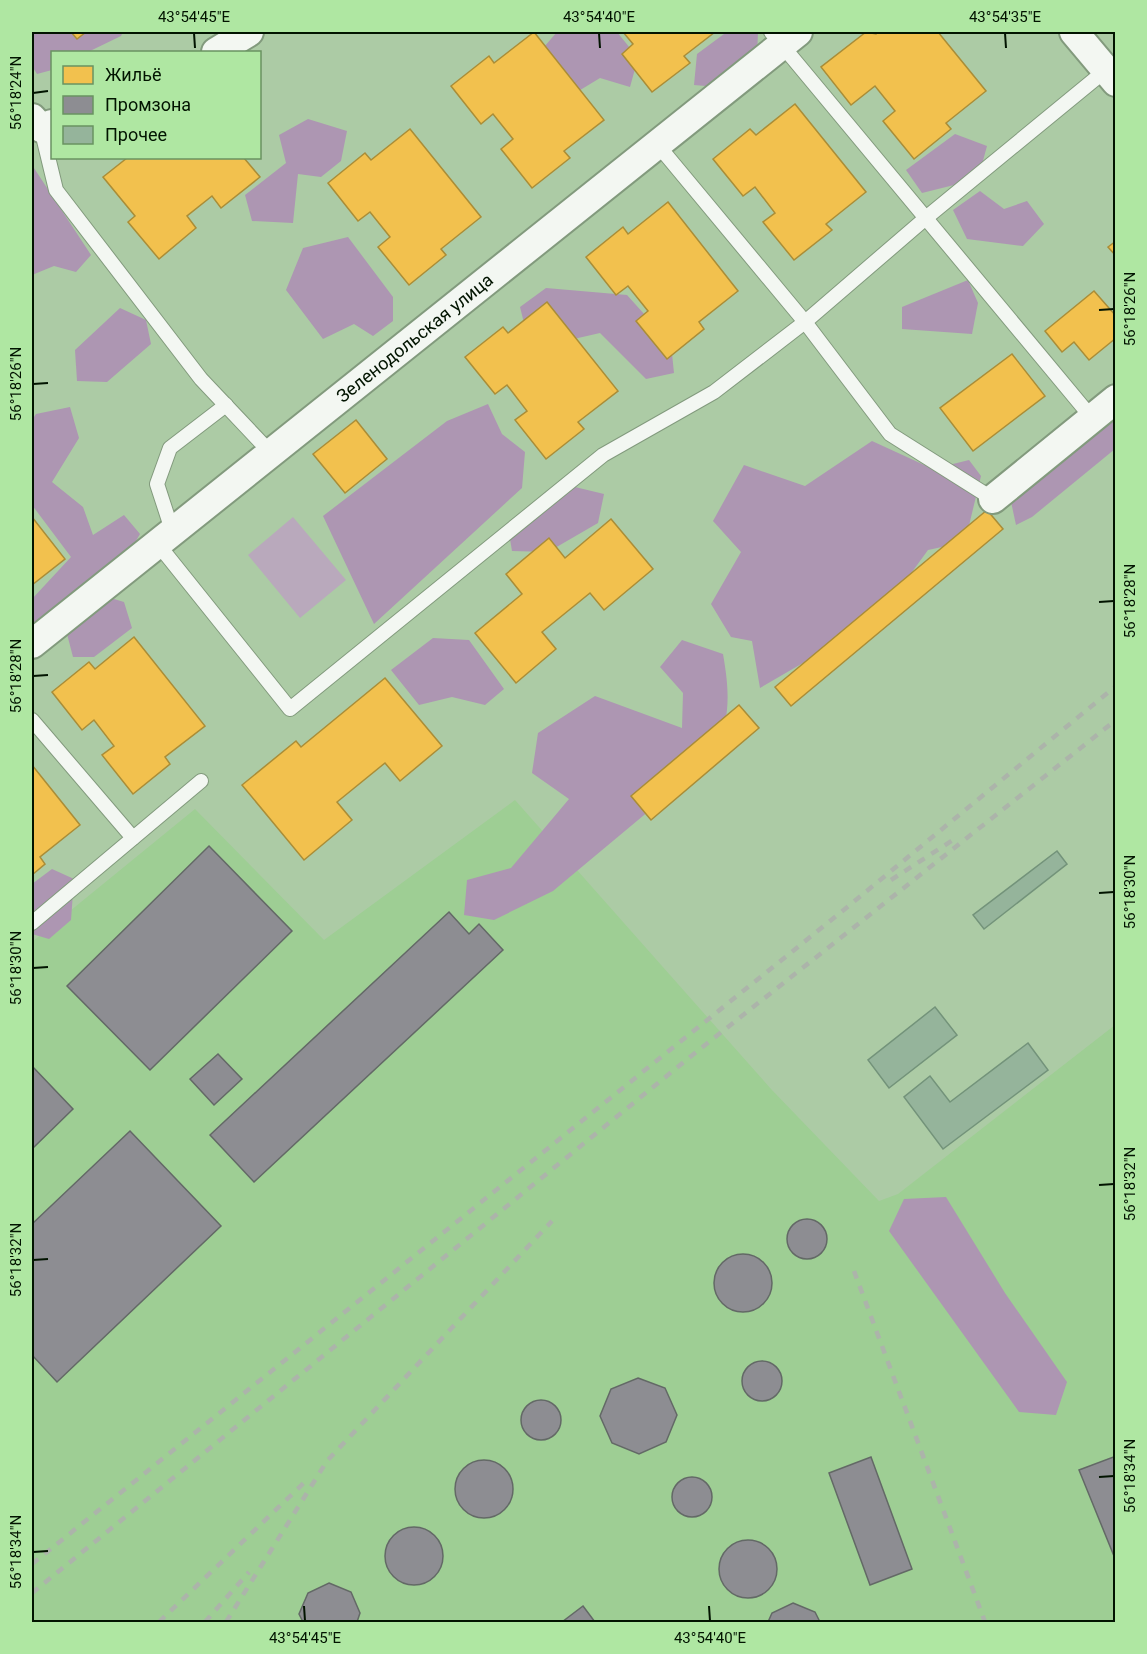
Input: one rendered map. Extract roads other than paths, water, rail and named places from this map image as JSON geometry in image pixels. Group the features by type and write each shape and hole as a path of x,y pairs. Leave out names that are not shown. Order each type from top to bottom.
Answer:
{"street":[{"path":"218,51 249,32"},
{"path":"1074,32 1111,76"},
{"name":"Зеленодольская улица","path":"32,644 657,144 784,36"},
{"path":"993,499 1116,399"}],"lane":[{"path":"784,36 927,217 1092,418"},
{"path":"226,405 170,448 157,484 164,537 290,709 603,455 714,392 805,322 927,217 1111,76"},
{"path":"42,123 56,190 201,379 270,452"},
{"path":"657,144 805,322 890,434 993,499"},
{"path":"32,720 133,838"},
{"path":"32,923 201,781"}],"railway":[{"path":"32,1564 840,913 1116,686"},
{"path":"32,1593 690,1057 1116,720"},
{"path":"891,880 956,838"},
{"path":"226,1622 327,1461 552,1221"},
{"path":"854,1271 985,1622"},
{"path":"159,1622 309,1478"},
{"path":"205,1622 249,1572"}]}
